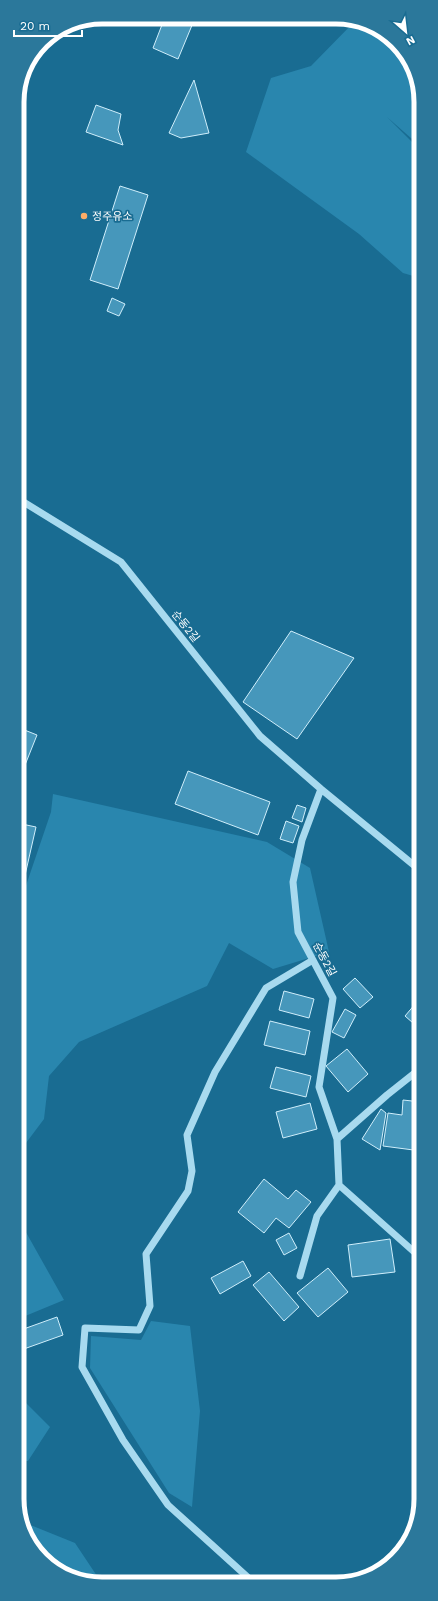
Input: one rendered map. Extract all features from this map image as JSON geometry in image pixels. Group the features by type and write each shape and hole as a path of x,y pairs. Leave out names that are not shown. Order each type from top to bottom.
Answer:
{"street":[{"name":"순동2길","path":"24,502 121,562 260,736 321,789 414,865"},
{"name":"순동2길","path":"321,789 302,840 293,882 298,932 333,998 319,1087 337,1139 339,1186"},
{"path":"247,1577 168,1505 123,1440 82,1367 85,1328 139,1330 150,1306 146,1254 188,1191 192,1171 187,1135 215,1072 266,988 313,960"},
{"path":"337,1139 414,1074"},
{"path":"300,1276 317,1216 339,1186 414,1252"}],"shaded area":[{"path":"351,25 375,34 386,42 386,52 396,52 404,63 413,92 414,141 387,117 414,144 414,276 403,273 359,234 246,152 271,78 311,66"},
{"path":"53,794 267,842 310,868 329,952 273,969 229,943 207,986 79,1042 49,1076 44,1119 24,1146 24,891 51,812"},
{"path":"24,1229 64,1300 24,1317"},
{"path":"151,1321 190,1326 200,1411 192,1507 169,1493 90,1368 91,1336 141,1340"},
{"path":"24,1401 50,1427 28,1461 24,1461"},
{"path":"29,1524 75,1543 98,1577 77,1573 63,1567 51,1558 37,1542"}],"building":[{"path":"162,24 193,24 178,59 153,48"},
{"path":"194,80 209,133 181,138 169,133"},
{"path":"96,105 121,114 118,130 123,145 86,132"},
{"path":"120,186 148,195 118,289 90,280"},
{"path":"112,298 125,304 119,316 107,311"},
{"path":"291,631 354,658 297,739 243,702"},
{"path":"24,730 37,735 24,768"},
{"path":"188,771 270,802 258,835 175,804"},
{"path":"297,805 306,808 302,822 292,818"},
{"path":"286,821 299,826 293,843 280,839"},
{"path":"24,824 36,827 24,880"},
{"path":"355,978 373,997 360,1008 343,989"},
{"path":"284,991 314,999 309,1018 279,1010"},
{"path":"414,1005 414,1024 405,1016"},
{"path":"345,1009 356,1015 344,1038 332,1032"},
{"path":"270,1021 310,1031 305,1055 264,1045"},
{"path":"347,1049 368,1074 348,1092 326,1066"},
{"path":"276,1067 311,1076 306,1097 270,1088"},
{"path":"403,1100 414,1101 414,1150 383,1146 388,1113 402,1115"},
{"path":"310,1103 317,1129 283,1138 276,1112"},
{"path":"381,1109 386,1113 380,1150 362,1139"},
{"path":"264,1179 288,1199 296,1190 311,1202 289,1228 276,1218 264,1233 238,1212"},
{"path":"289,1233 297,1248 284,1255 276,1240"},
{"path":"390,1239 395,1272 352,1277 348,1245"},
{"path":"243,1261 251,1276 220,1294 211,1278"},
{"path":"328,1268 348,1292 318,1317 297,1293"},
{"path":"269,1272 299,1307 284,1321 253,1285"},
{"path":"57,1317 63,1335 24,1349 24,1329"}],"place":[{"name":"정주유소","path":"84,216"}]}
